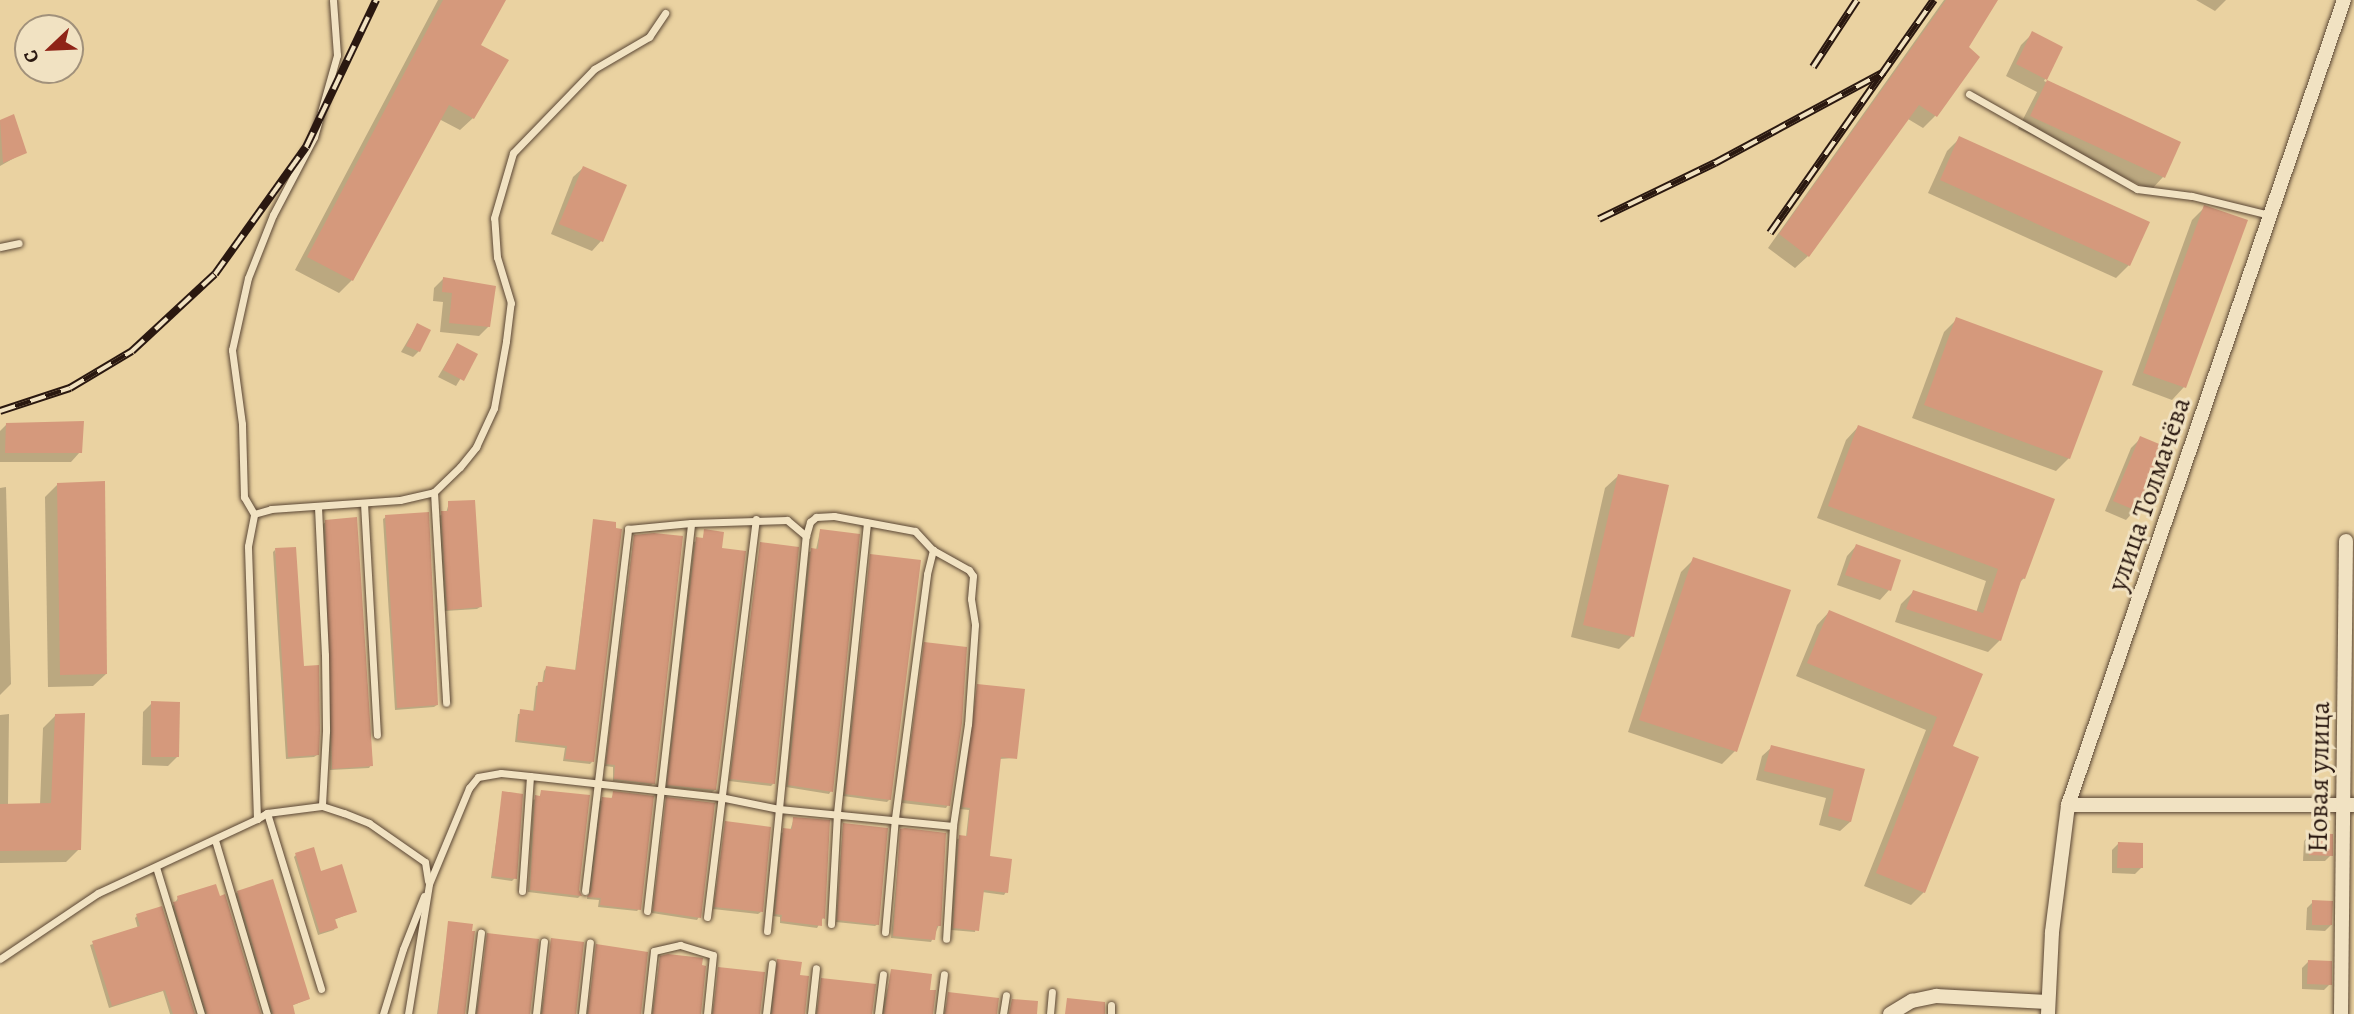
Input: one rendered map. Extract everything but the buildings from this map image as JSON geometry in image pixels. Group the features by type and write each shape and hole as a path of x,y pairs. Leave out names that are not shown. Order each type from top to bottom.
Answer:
{"street":[{"name":"улица Толмачёва","path":"2048,1008 2052,932 2068,805 2344,0"},
{"name":"Новая улица","path":"2341,1014 2349,805 2346,541"},
{"path":"2068,805 2349,805"},
{"path":"1890,1014 1912,1001 1936,996 2048,1008"}],"lane":[{"path":"257,819 248,546 254,514 244,497 242,424 232,350 248,278 274,215 317,126 337,55 333,0"},
{"path":"254,514 271,509 364,503 434,492 476,447 494,408 511,303 497,257 494,218 513,153 594,69 649,37 665,13"},
{"path":"1969,94 2137,189 2192,196 2271,215"},
{"path":"0,247 19,243"},
{"path":"434,492 446,703"},
{"path":"364,503 377,734"},
{"path":"318,507 325,655 326,731 322,806"},
{"path":"767,931 806,536 810,522 816,517 834,516 915,531 933,551 969,570 973,576 971,599 975,625 968,724 953,825 946,939"},
{"path":"707,918 756,519"},
{"path":"585,891 628,529 756,519 787,520 806,536"},
{"path":"647,911 691,523"},
{"path":"831,924 837,813 867,523"},
{"path":"885,932 895,818 927,575 933,551"},
{"path":"383,1014 403,949 429,884 469,788 478,777 501,773 720,797 779,809 953,825"},
{"path":"522,891 530,776"},
{"path":"0,959 98,893 215,840 267,813 322,806 369,823 425,862 429,884 408,1014"},
{"path":"267,813 321,989"},
{"path":"215,840 267,1014"},
{"path":"156,867 201,1014"},
{"path":"471,1014 481,933"},
{"path":"536,1014 544,941"},
{"path":"582,1014 590,942"},
{"path":"647,1014 654,951 680,945 713,955 707,1014"},
{"path":"766,1014 772,963"},
{"path":"811,1014 816,968"},
{"path":"878,1014 883,974"},
{"path":"939,1014 944,974"},
{"path":"1050,1014 1052,992"},
{"path":"1003,1014 1006,995"}],"railway":[{"path":"0,411 70,388 132,351 215,274 306,147 376,0"},
{"path":"1813,67 1857,0"},
{"path":"1770,233 1934,0"},
{"path":"1599,219 1715,163 1884,72"}]}
